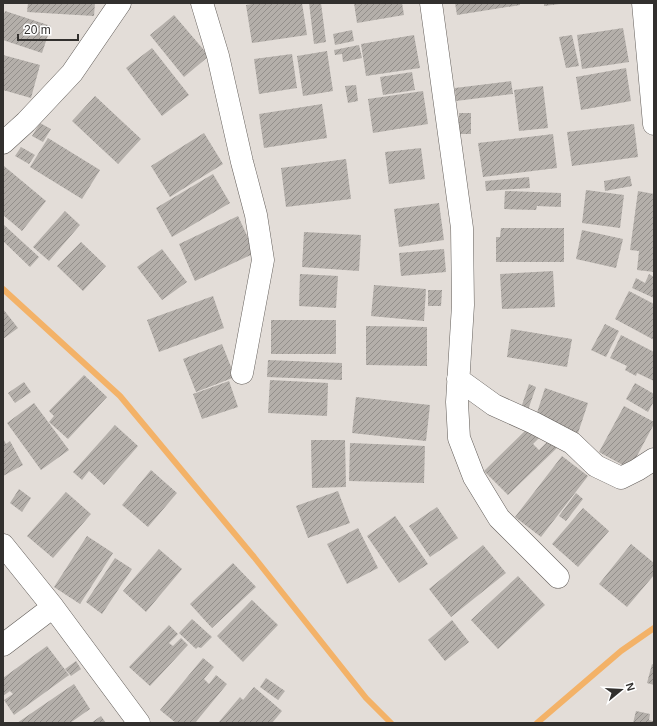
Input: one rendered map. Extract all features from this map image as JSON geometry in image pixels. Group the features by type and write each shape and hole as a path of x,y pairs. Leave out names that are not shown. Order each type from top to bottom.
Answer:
{"street":[{"path":"3,143 26,122 72,73 120,3"},
{"path":"202,3 218,56 242,162 256,215 263,260 242,373"},
{"path":"432,3 462,228 463,304 457,402 459,438 474,477 499,518 558,577"},
{"path":"643,3 650,27 654,124"},
{"path":"458,379 494,404 572,443 596,466 621,478 654,459"},
{"path":"3,545 54,607 139,723"},
{"path":"3,645 54,607"}],"building":[{"path":"28,3 95,3 94,16 27,12"},
{"path":"258,3 302,3 307,35 252,43 246,5"},
{"path":"309,3 321,3 326,42 314,44"},
{"path":"354,3 402,3 404,15 357,23"},
{"path":"455,3 520,3 520,5 457,15"},
{"path":"544,3 560,3 560,4 544,6"},
{"path":"5,11 51,26 42,53 3,40 3,18"},
{"path":"174,15 209,56 184,77 150,35"},
{"path":"623,28 629,62 582,69 577,35"},
{"path":"352,30 354,41 335,45 333,34"},
{"path":"414,35 420,68 366,76 361,44"},
{"path":"572,35 579,66 566,68 559,37"},
{"path":"359,45 362,58 343,62 342,54 335,55 334,50"},
{"path":"152,48 189,95 162,116 126,68"},
{"path":"327,51 333,91 303,96 297,56"},
{"path":"292,54 297,88 259,94 254,59"},
{"path":"3,55 40,65 31,98 3,90"},
{"path":"626,68 631,101 581,110 576,77"},
{"path":"412,72 415,90 383,95 380,77"},
{"path":"511,81 513,94 456,101 455,88"},
{"path":"356,85 358,101 348,103 345,86"},
{"path":"543,86 548,128 519,131 514,90"},
{"path":"423,91 428,124 373,133 368,99"},
{"path":"95,96 141,139 118,164 72,121"},
{"path":"322,104 327,138 264,148 259,114"},
{"path":"459,113 471,113 471,134 459,134"},
{"path":"40,123 51,129 43,142 32,136"},
{"path":"634,124 638,157 572,166 567,132"},
{"path":"204,133 223,164 170,197 151,166"},
{"path":"553,134 557,168 483,177 478,143"},
{"path":"48,138 100,170 82,199 30,167"},
{"path":"21,147 35,155 29,164 15,156"},
{"path":"421,148 425,179 389,184 385,152"},
{"path":"346,159 351,199 286,207 281,168"},
{"path":"4,166 46,201 22,231 3,215"},
{"path":"213,174 230,203 172,237 156,208"},
{"path":"630,176 632,186 605,191 604,181"},
{"path":"529,177 530,188 486,191 485,181"},
{"path":"586,190 624,195 620,228 582,223"},
{"path":"505,191 561,193 561,207 537,206 536,210 504,209"},
{"path":"638,191 654,194 654,272 637,270 639,251 630,250"},
{"path":"439,203 444,240 399,247 394,209"},
{"path":"65,211 80,225 49,261 33,247"},
{"path":"238,216 255,253 195,281 179,244"},
{"path":"3,224 39,257 30,267 3,241"},
{"path":"501,228 564,228 564,262 496,262 496,237 500,237"},
{"path":"582,230 623,239 616,268 576,259"},
{"path":"304,232 361,235 359,271 302,267"},
{"path":"81,242 106,266 83,291 57,266"},
{"path":"162,249 187,282 162,300 137,267"},
{"path":"444,249 446,272 401,276 399,253"},
{"path":"553,271 555,307 502,309 500,274"},
{"path":"300,274 338,276 336,308 299,306"},
{"path":"649,274 654,277 654,298 632,288 636,278 645,283"},
{"path":"374,285 426,289 424,321 371,316"},
{"path":"428,290 442,290 441,306 428,306"},
{"path":"629,291 654,304 654,340 615,319"},
{"path":"213,296 224,328 159,352 147,320"},
{"path":"3,309 18,328 3,339"},
{"path":"271,320 336,320 336,354 271,354"},
{"path":"605,324 619,331 606,357 591,350"},
{"path":"366,326 427,327 427,366 366,365"},
{"path":"511,329 572,339 567,367 507,357"},
{"path":"621,335 654,352 654,381 637,373 636,376 625,370 627,366 610,358"},
{"path":"222,344 235,377 196,392 183,359"},
{"path":"268,360 342,363 342,380 267,377"},
{"path":"84,375 107,397 68,439 49,422 54,416 49,411"},
{"path":"270,380 328,383 327,416 268,413"},
{"path":"229,381 238,407 202,419 193,394"},
{"path":"24,382 31,392 15,403 8,393"},
{"path":"635,383 654,394 654,401 648,412 626,399"},
{"path":"529,384 536,387 527,413 520,411"},
{"path":"545,388 588,403 578,433 535,419"},
{"path":"356,397 430,405 426,441 352,433"},
{"path":"34,403 69,450 41,470 7,423"},
{"path":"624,406 654,422 630,469 599,452"},
{"path":"532,424 542,435 533,444 539,450 551,438 559,446 508,495 484,471"},
{"path":"115,425 138,446 104,485 89,471 82,480 73,472"},
{"path":"3,438 6,444 10,441 23,465 3,476"},
{"path":"311,440 345,440 346,487 312,488"},
{"path":"350,443 425,446 424,483 349,481"},
{"path":"562,456 588,476 541,537 515,517"},
{"path":"151,470 177,493 148,527 122,505"},
{"path":"19,489 31,498 22,512 10,503"},
{"path":"338,491 350,523 308,538 296,506"},
{"path":"66,492 91,514 53,558 27,536"},
{"path":"576,493 583,499 566,521 559,516"},
{"path":"437,507 458,538 430,557 409,526"},
{"path":"583,508 609,531 578,567 552,544"},
{"path":"395,516 428,564 399,583 367,536"},
{"path":"358,528 378,568 347,584 327,544"},
{"path":"87,536 113,553 80,604 54,587"},
{"path":"631,544 654,563 654,575 627,607 599,584"},
{"path":"483,545 506,573 451,617 429,589"},
{"path":"159,549 182,569 146,612 123,591"},
{"path":"115,558 132,569 102,614 86,602"},
{"path":"233,563 256,587 212,628 190,604"},
{"path":"518,576 545,605 498,649 471,620"},
{"path":"252,600 278,625 243,662 217,636"},
{"path":"192,619 212,637 201,648 198,647 196,649 179,633"},
{"path":"452,620 469,642 445,661 428,640"},
{"path":"169,625 178,634 169,643 173,646 181,638 188,645 150,686 129,667"},
{"path":"47,646 69,675 14,715 4,700 13,694 10,691 3,696 3,678"},
{"path":"203,658 214,667 204,679 209,684 216,675 227,684 195,723 176,723 160,710"},
{"path":"76,661 81,669 71,676 65,669"},
{"path":"652,664 654,665 654,685 647,683"},
{"path":"266,678 285,691 278,700 260,687"},
{"path":"74,684 90,709 70,723 17,723"},
{"path":"254,687 282,711 272,723 218,723 240,697 243,700"},
{"path":"636,711 650,714 649,720 653,721 653,723 633,723"},
{"path":"101,716 106,723 91,723"}],"waterway":[{"path":"3,289 120,396 254,557 366,698 391,723"},
{"path":"537,723 621,651 654,628"}]}
